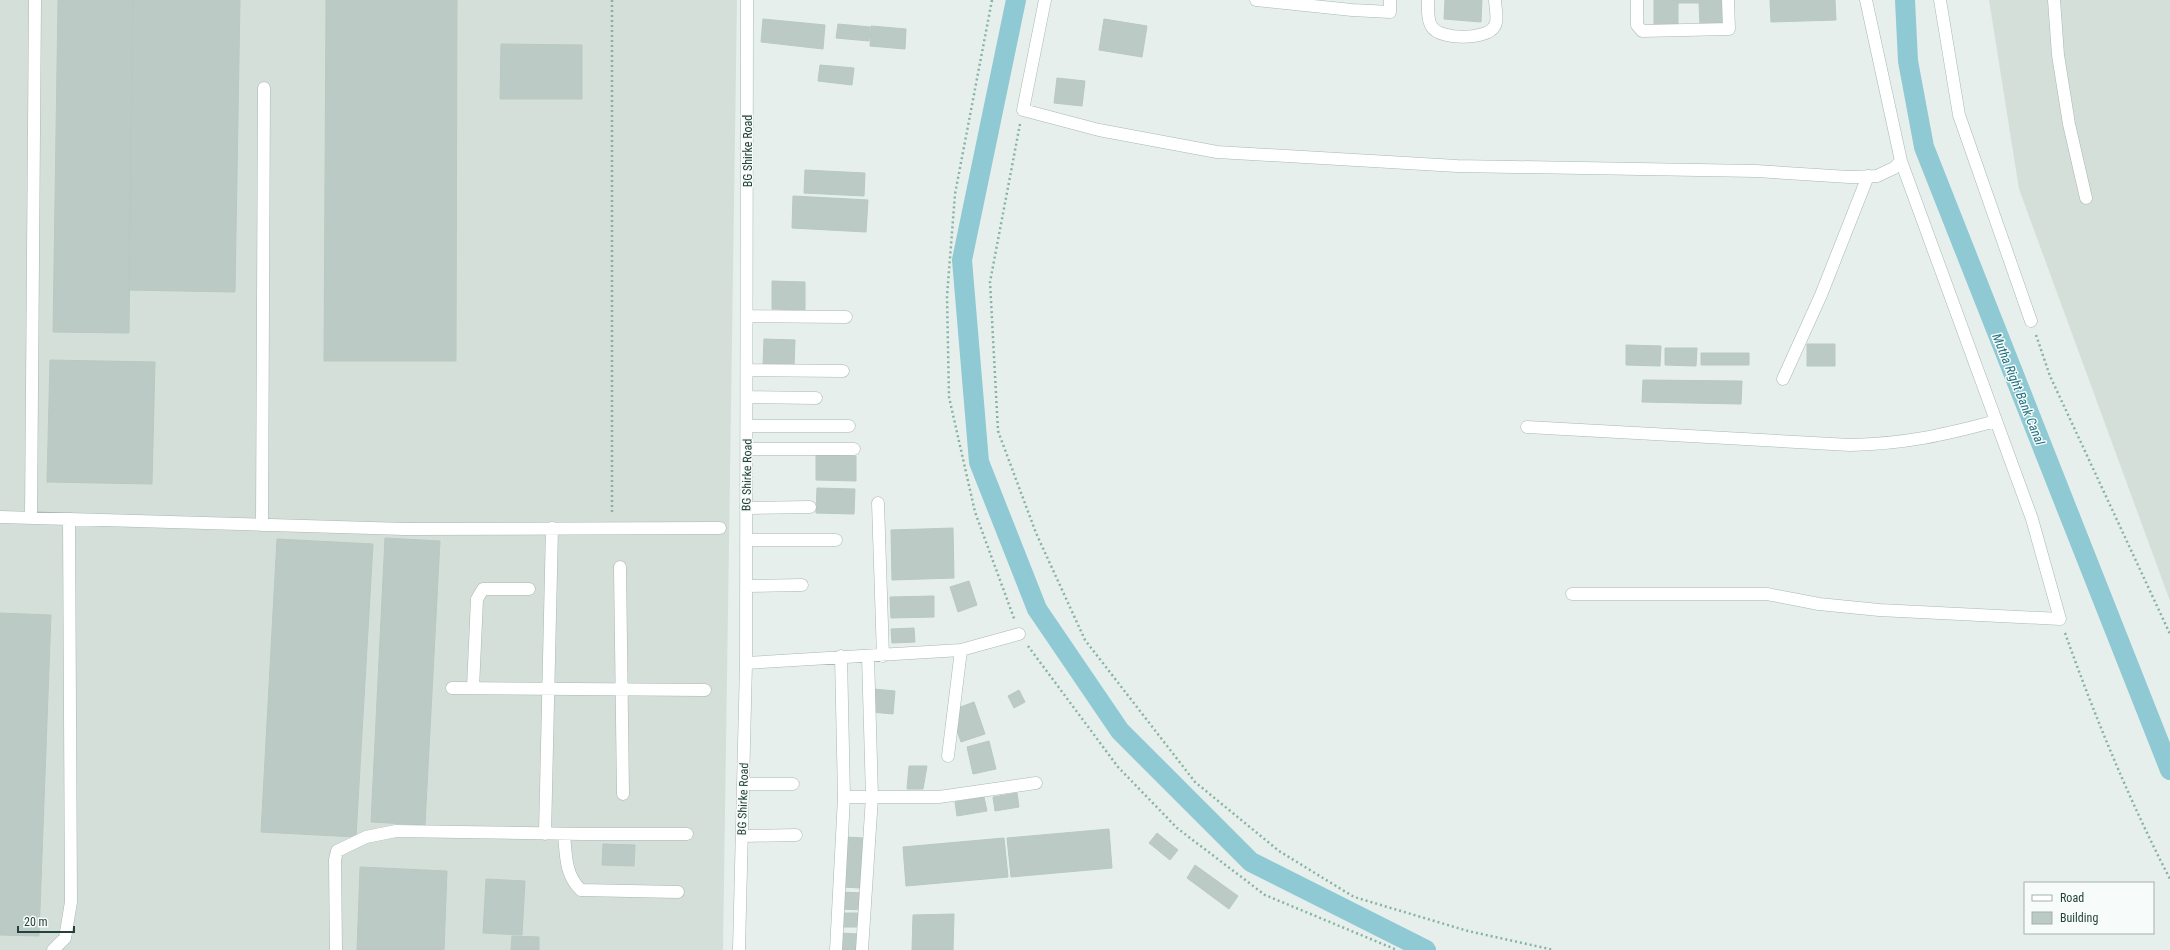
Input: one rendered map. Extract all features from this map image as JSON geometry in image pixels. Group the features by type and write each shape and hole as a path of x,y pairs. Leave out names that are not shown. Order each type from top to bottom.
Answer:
{"street":[{"path":"31,518 35,0"},
{"name":"BG Shirke Road","path":"739,950 746,663 746,508 748,449 748,0"},
{"path":"1045,0 1023,110 1098,130 1217,152 1457,166 1756,171 1849,177 1868,176 1886,172 1901,161"},
{"path":"1256,0 1352,10 1390,12 1390,0"},
{"path":"1428,0 1428,14 1431,26 1438,33 1445,36 1476,36 1489,32 1494,27 1496,22 1495,0"},
{"path":"1637,0 1637,25 1642,31 1729,29 1728,0"},
{"path":"1572,594 1767,594 1819,604 1879,610 2060,619 2032,519 1901,161 1866,0"},
{"path":"1940,0 1959,115 2031,321"},
{"path":"2054,0 2058,55 2069,124 2086,198"},
{"path":"262,525 264,88"},
{"path":"1784,378 1822,295 1868,176"},
{"path":"748,316 846,317"},
{"path":"748,370 842,371"},
{"path":"748,397 816,398"},
{"path":"1527,427 1873,444 1937,437 1996,421"},
{"path":"748,426 849,426"},
{"path":"748,449 854,449"},
{"path":"878,503 883,656"},
{"path":"746,508 810,507"},
{"path":"0,517 405,529 720,528"},
{"path":"53,950 65,938 71,902 69,519"},
{"path":"545,834 552,528"},
{"path":"746,540 836,540"},
{"path":"620,567 623,794"},
{"path":"746,586 802,585"},
{"path":"473,688 477,599 483,589 529,589"},
{"path":"746,663 841,656 883,656 961,650 1020,634"},
{"path":"948,756 961,650"},
{"path":"836,950 844,797 841,656"},
{"path":"862,950 872,797 868,656"},
{"path":"452,688 705,690"},
{"path":"844,797 939,797 1036,783"},
{"path":"743,784 793,784"},
{"path":"336,950 334,860 337,851 347,844 366,837 396,831 545,834 688,834"},
{"path":"564,834 568,869 573,882 581,890 678,892"},
{"path":"742,836 796,835"}],"path":[{"path":"612,0 612,528"},
{"path":"992,0 955,194 947,296 949,397 975,512 1020,634 1118,767 1177,828 1265,895 1398,950"},
{"path":"1023,110 990,282 998,431 1036,533 1085,640 1195,782 1279,851 1354,897 1468,931 1554,950"},
{"path":"2031,321 2050,376 2170,634"},
{"path":"2060,619 2086,693 2124,784 2142,825 2170,879"}],"shaded area":[{"path":"0,0 737,0 723,950 0,950"},
{"path":"1989,0 2170,0 2170,601 2019,189"}],"building":[{"path":"58,0 133,0 129,333 53,332"},
{"path":"133,0 240,0 235,292 128,290"},
{"path":"326,0 457,0 456,361 324,361"},
{"path":"1445,0 1482,0 1481,22 1444,19"},
{"path":"1654,0 1724,0 1724,25 1700,25 1699,3 1678,3 1678,25 1654,26"},
{"path":"1770,0 1835,0 1836,20 1771,22"},
{"path":"763,19 825,25 823,49 761,42"},
{"path":"1104,19 1147,26 1142,57 1099,50"},
{"path":"838,24 870,27 869,41 836,38"},
{"path":"871,26 906,29 905,49 870,46"},
{"path":"501,44 582,45 582,99 500,99"},
{"path":"820,65 854,68 852,85 818,81"},
{"path":"1057,78 1085,81 1082,106 1054,103"},
{"path":"805,170 865,173 864,196 804,193"},
{"path":"793,196 868,200 866,232 792,228"},
{"path":"772,281 805,282 805,310 772,309"},
{"path":"764,339 795,340 794,366 763,365"},
{"path":"1807,344 1835,344 1835,366 1807,366"},
{"path":"1626,345 1661,346 1660,366 1626,365"},
{"path":"1665,348 1697,348 1696,366 1665,365"},
{"path":"1701,353 1749,353 1749,365 1701,365"},
{"path":"50,360 155,362 152,484 47,482"},
{"path":"1643,380 1742,381 1741,404 1642,402"},
{"path":"816,455 856,456 856,481 816,480"},
{"path":"817,488 855,489 854,514 816,513"},
{"path":"953,528 954,578 892,580 891,530"},
{"path":"385,538 440,541 425,825 371,822"},
{"path":"277,539 373,544 356,837 261,832"},
{"path":"969,581 977,605 958,612 950,587"},
{"path":"934,596 934,617 891,618 890,597"},
{"path":"0,613 51,615 39,936 0,935"},
{"path":"914,628 915,642 892,643 891,629"},
{"path":"873,689 895,691 893,714 871,712"},
{"path":"1019,690 1025,702 1014,708 1008,696"},
{"path":"974,702 985,734 961,742 955,725 960,723 955,709"},
{"path":"989,741 996,769 973,774 967,747"},
{"path":"909,766 927,766 923,789 907,789"},
{"path":"1017,793 1019,807 995,811 993,797"},
{"path":"984,797 987,811 957,816 955,802"},
{"path":"1109,829 1112,868 1011,877 1007,838"},
{"path":"1157,833 1178,850 1170,860 1149,843"},
{"path":"847,837 863,838 860,888 844,887"},
{"path":"1004,838 1008,877 906,886 903,847"},
{"path":"603,844 635,845 634,866 602,865"},
{"path":"1195,865 1238,896 1229,909 1187,878"},
{"path":"360,867 447,871 444,950 357,950"},
{"path":"486,879 525,881 522,935 483,933"},
{"path":"840,892 863,893 863,910 840,909"},
{"path":"839,913 862,913 861,927 839,927"},
{"path":"954,914 953,950 912,950 913,915"},
{"path":"838,933 860,934 860,950 838,950"},
{"path":"512,936 539,937 539,950 511,950"}],"waterway":[{"path":"1016,0 962,260 979,462 1037,609 1120,731 1251,862 1426,950"},
{"name":"Mutha Right Bank Canal","path":"1905,0 1908,61 1924,147 2170,770"}]}
